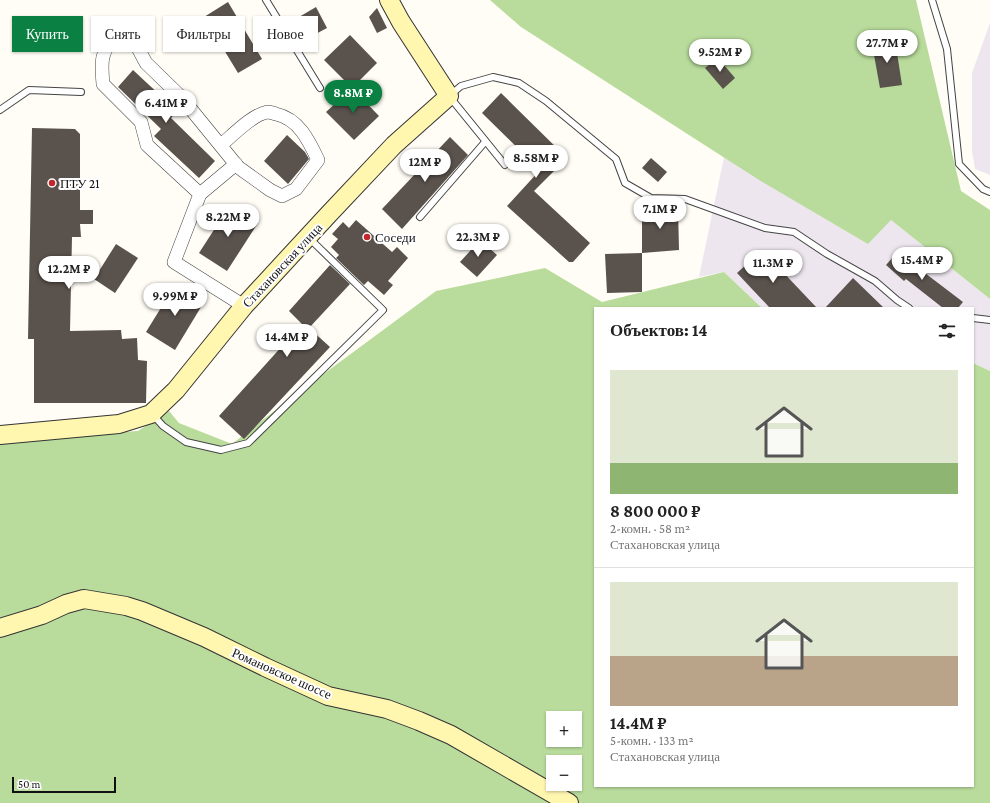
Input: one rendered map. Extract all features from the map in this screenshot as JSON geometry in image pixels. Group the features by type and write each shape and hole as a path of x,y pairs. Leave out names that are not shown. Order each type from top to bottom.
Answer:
{"main road":[{"path":"389,0 401,22 449,96"},
{"name":"Стахановская улица","path":"0,435 119,424 151,414 176,390 244,306 308,237 394,146 449,96"},
{"name":"Романовское шоссе","path":"4,627 84,599 126,606 142,611 204,637 328,696 387,709 419,720 451,735 569,803"}],"street":[{"path":"200,194 147,145 141,122 103,84 101,62 106,47 116,34 133,39 146,63 181,97 236,164 270,190 282,196 296,189 318,160 309,139 295,123 280,115 267,112 255,118 221,145"},
{"path":"236,164 200,194 174,262 244,306"}],"lane":[{"path":"266,0 320,88"},
{"path":"932,0 947,49 959,164 983,189 990,192"},
{"path":"505,166 449,96 461,86 493,77 518,83 546,101 616,159 625,183 651,198 685,199 765,228 794,232 827,254 875,281 908,307"},
{"path":"0,110 29,90 81,92"},
{"path":"420,217 485,142"},
{"path":"151,414 163,426 186,442 221,450 248,443 383,310 308,237"},
{"path":"974,318 990,320"}],"shaded area":[{"path":"990,23 990,175 975,169 972,151 972,73"},
{"path":"724,157 759,180 891,220 990,299 990,371 974,363 974,307 761,307 724,272 699,277"}],"green space":[{"path":"490,0 916,0 961,191 990,210 990,299 891,220 868,244 759,180 521,27"},
{"path":"545,268 602,302 724,272 761,307 594,307 594,787 974,787 974,363 990,371 990,803 0,803 0,440 138,431 169,411 179,423 232,444 291,398 436,291"}],"building":[{"path":"228,2 236,16 206,16"},
{"path":"316,7 327,28 318,33 318,16 301,16"},
{"path":"377,8 387,28 377,33 369,17"},
{"path":"245,30 253,44 253,52 258,52 262,59 238,73 225,52 245,52"},
{"path":"350,35 377,63 352,88 324,60"},
{"path":"895,40 902,85 880,88 872,44"},
{"path":"718,58 735,78 723,89 705,68"},
{"path":"133,70 177,111 171,118 215,161 199,178 154,136 161,129 118,87"},
{"path":"352,88 379,116 354,140 326,112"},
{"path":"501,93 567,158 534,191 590,243 573,262 569,262 507,206 540,170 482,113"},
{"path":"32,128 75,129 80,134 80,210 93,210 93,224 80,224 81,237 72,237 70,331 121,330 122,339 137,338 138,360 147,361 146,403 34,403 34,339 28,339"},
{"path":"287,135 305,152 309,159 288,184 264,161"},
{"path":"450,137 468,155 402,229 382,209"},
{"path":"651,158 667,172 658,182 642,168"},
{"path":"230,205 258,223 227,271 199,253"},
{"path":"678,208 679,250 642,253 642,209"},
{"path":"356,220 392,252 397,247 408,258 388,281 393,285 384,295 368,281 364,285 336,258 339,255 331,247 338,239 332,234 343,222 349,228"},
{"path":"480,240 497,255 477,277 460,262"},
{"path":"116,244 138,258 115,293 94,279"},
{"path":"900,249 919,265 917,267 963,302 959,307 942,307 906,279 904,281 886,265"},
{"path":"762,250 816,307 769,307 737,273"},
{"path":"642,253 642,292 607,293 605,254"},
{"path":"330,265 350,284 309,328 330,347 244,439 219,416 302,324 289,311"},
{"path":"853,278 883,307 826,307"},
{"path":"175,285 204,302 175,350 146,332"}],"place":[{"name":"ПТУ 21","path":"52,183"},
{"name":"Соседи","path":"367,237"}]}
